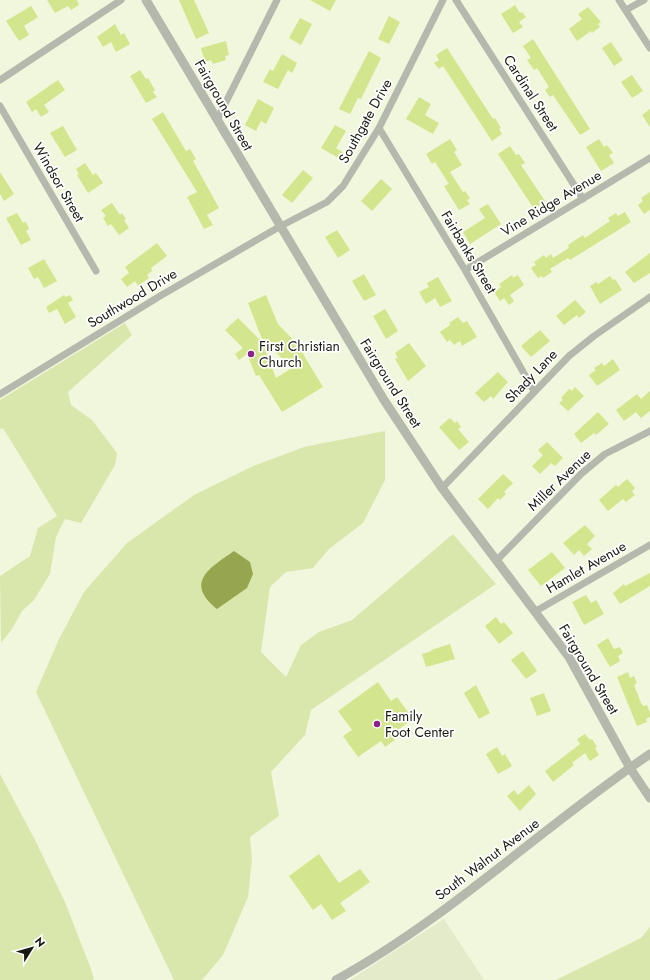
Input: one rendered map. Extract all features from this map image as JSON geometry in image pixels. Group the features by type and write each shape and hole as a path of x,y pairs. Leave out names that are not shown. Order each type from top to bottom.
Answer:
{"street":[{"path":"0,80 121,0"},
{"name":"Fairground Street","path":"146,0 279,227 384,400 442,488 496,561 536,611 569,657 630,768 650,798"},
{"path":"217,120 277,0"},
{"name":"Southgate Drive","path":"279,227 327,202 343,186 379,128 443,0"},
{"name":"Cardinal Street","path":"456,0 583,199"},
{"path":"619,0 650,48"},
{"path":"626,10 644,0"},
{"name":"Windsor Street","path":"0,106 96,270"},
{"name":"Fairbanks Street","path":"379,128 465,270 534,391"},
{"name":"Vine Ridge Avenue","path":"465,270 650,158"},
{"name":"Southwood Drive","path":"0,394 160,296 279,227"},
{"name":"Shady Lane","path":"442,488 569,356 594,336 650,297"},
{"name":"Miller Avenue","path":"496,561 581,474 606,454 650,431"},
{"name":"Hamlet Avenue","path":"536,611 650,545"},
{"name":"South Walnut Avenue","path":"336,980 364,964 423,925 650,754"}],"shaded area":[{"path":"125,323 132,335 68,392 71,405 92,420 117,453 115,465 81,523 65,519 56,537 50,574 34,600 22,611 12,629 1,643 0,576 30,556 38,528 57,516 3,428 0,429 0,400"},
{"path":"385,431 385,480 363,523 329,549 313,568 286,572 270,587 261,652 286,677 301,645 319,632 352,620 453,534 496,584 311,710 305,735 271,772 279,816 250,837 252,859 248,897 223,955 202,980 174,980 36,692 59,639 84,592 127,543 194,495 251,467 304,447"},
{"path":"234,551 250,562 253,574 247,588 217,609 207,599 202,591 204,576 217,563"},
{"path":"0,774 35,840 65,902 94,980 0,980"},
{"path":"444,919 484,980 350,980"},
{"path":"650,927 650,980 556,980 641,938"}],"building":[{"path":"47,0 77,0 79,5 71,10 68,6 55,13"},
{"path":"179,0 194,0 209,33 196,39"},
{"path":"310,0 336,0 330,11"},
{"path":"515,5 520,13 522,12 526,17 519,22 523,27 513,33 501,14"},
{"path":"31,6 38,17 24,26 29,35 19,41 6,21"},
{"path":"588,7 601,22 598,24 600,27 592,33 591,31 577,41 569,29 582,19 578,14"},
{"path":"389,16 400,22 389,44 378,39"},
{"path":"300,18 312,24 301,45 289,38"},
{"path":"115,24 121,35 124,33 130,44 116,52 111,42 103,47 97,37"},
{"path":"533,39 590,129 580,135 553,95 550,97 545,90 549,87 537,68 534,70 527,60 531,58 523,46"},
{"path":"226,41 229,55 225,56 226,60 213,64 211,60 205,62 201,48"},
{"path":"611,42 623,60 614,66 602,48"},
{"path":"447,48 493,119 495,118 501,128 499,129 502,134 492,141 443,66 439,69 434,63 439,60 436,55"},
{"path":"369,51 381,58 361,99 358,98 350,114 339,109"},
{"path":"282,54 297,63 292,73 288,70 278,89 263,82 270,69 273,71"},
{"path":"140,70 146,79 148,78 155,90 153,92 157,97 146,103 130,76"},
{"path":"632,75 643,91 632,98 621,82"},
{"path":"58,80 65,90 44,105 49,112 41,117 36,109 32,112 26,102"},
{"path":"419,97 431,104 425,115 439,123 433,134 406,119"},
{"path":"258,99 274,108 266,124 261,121 256,131 245,125"},
{"path":"650,109 650,127 642,115"},
{"path":"163,112 186,151 190,149 196,159 193,161 219,208 207,215 213,225 204,229 187,197 197,192 152,119"},
{"path":"335,125 346,131 336,148 344,153 340,159 321,148"},
{"path":"63,126 77,150 65,157 50,133"},
{"path":"450,139 457,150 454,152 462,165 450,172 463,192 465,191 470,198 467,200 470,204 459,210 444,186 449,184 435,162 432,164 426,154"},
{"path":"599,139 604,147 607,145 613,153 609,155 614,163 601,171 586,147"},
{"path":"510,146 516,155 519,154 525,163 521,165 545,201 534,209 498,154"},
{"path":"85,163 93,175 96,173 103,183 88,193 77,175 79,174 76,169"},
{"path":"303,170 313,178 292,203 282,195"},
{"path":"0,172 14,194 4,201 0,194"},
{"path":"381,179 392,189 372,211 361,201"},
{"path":"650,192 650,210 644,214 638,205 643,201 641,198"},
{"path":"112,203 120,215 122,213 129,228 119,235 111,224 108,226 103,218 106,216 101,210"},
{"path":"488,204 501,224 470,244 463,232 485,218 479,209"},
{"path":"625,212 631,222 570,260 568,258 550,269 552,272 543,278 541,276 538,278 531,268 536,265 534,262 544,255 546,258 551,254 553,258 569,248 568,245 583,235 585,238 610,221 608,218 616,213 618,216"},
{"path":"17,213 23,223 26,222 29,229 26,231 31,240 21,245 6,218"},
{"path":"337,230 350,250 338,258 325,237"},
{"path":"157,243 167,256 151,268 152,271 147,275 149,278 138,286 135,281 127,287 121,279 129,273 125,267"},
{"path":"650,253 650,273 634,283 625,272"},
{"path":"44,259 57,281 44,288 38,277 34,279 28,268"},
{"path":"364,274 376,295 364,301 352,281"},
{"path":"512,275 513,278 518,275 524,285 510,295 514,301 509,305 504,298 500,301 494,292 501,287 499,284"},
{"path":"610,276 613,280 615,279 622,290 600,304 590,286 596,282 598,284"},
{"path":"438,277 452,301 440,307 435,298 426,304 419,292 429,287 427,283"},
{"path":"64,295 65,297 70,295 73,300 68,303 76,317 65,324 57,309 49,313 46,307"},
{"name":"First Christian Church","path":"266,295 278,324 305,352 303,354 323,387 282,412 259,375 256,376 247,354 239,360 235,354 243,348 225,330 238,318 262,342 276,378 292,368 262,339 248,303"},
{"path":"575,300 586,312 579,318 577,315 564,325 556,316"},
{"path":"385,309 398,331 386,339 373,316"},
{"path":"458,317 463,323 467,321 477,337 462,346 460,341 454,345 450,340 447,342 440,332"},
{"path":"540,330 550,341 531,357 521,346"},
{"path":"409,343 426,366 408,381 395,359 398,358 395,353"},
{"path":"613,359 620,370 597,386 589,375 596,370 594,368 602,363 604,366"},
{"path":"498,372 508,382 493,399 491,396 484,402 475,393"},
{"path":"575,387 584,396 568,411 559,403 563,400 561,398 569,389 572,391"},
{"path":"650,391 650,411 641,418 636,412 624,421 616,410 637,394 641,399"},
{"path":"598,412 609,424 596,435 594,433 581,443 574,434"},
{"path":"450,418 455,423 457,421 461,427 458,429 469,442 459,450 439,427"},
{"path":"547,442 563,458 555,466 551,463 540,474 532,466 543,455 538,450"},
{"path":"503,474 513,483 504,492 506,494 500,500 498,498 488,509 478,499"},
{"path":"627,479 635,488 632,491 635,495 626,502 623,499 608,511 599,500 616,485 618,487"},
{"path":"585,525 595,536 587,544 592,549 584,556 579,550 574,555 563,543"},
{"path":"552,552 565,568 541,586 528,570"},
{"path":"650,573 650,586 620,604 613,593 624,584 625,586"},
{"path":"586,595 591,603 596,600 604,614 584,625 572,602"},
{"path":"496,617 501,624 504,622 513,633 499,644 485,626"},
{"path":"608,638 614,649 620,647 623,653 618,656 620,661 610,667 597,645"},
{"path":"450,644 455,659 426,667 422,654"},
{"path":"523,651 537,671 526,679 511,660"},
{"path":"628,672 630,678 634,676 637,683 634,685 641,703 643,706 647,705 650,713 650,717 646,719 647,722 637,726 617,677"},
{"name":"Family Foot Center","path":"378,682 391,701 397,697 413,719 399,729 388,731 395,740 385,747 381,741 358,757 343,736 352,730 338,711"},
{"path":"476,685 490,713 479,719 464,693"},
{"path":"544,693 551,711 537,716 530,698"},
{"path":"585,734 590,740 592,739 597,747 595,748 599,755 590,761 585,753 572,763 574,765 553,782 545,771 580,744 577,739"},
{"path":"497,747 502,756 505,754 512,766 498,774 486,754"},
{"path":"529,785 536,794 520,811 507,796 514,790 518,795"},
{"path":"319,854 339,883 360,869 370,882 340,903 346,911 332,920 321,904 313,910 289,876"}],"place":[{"name":"First Christian Church","path":"251,354"},
{"name":"Family Foot Center","path":"377,724"}]}
